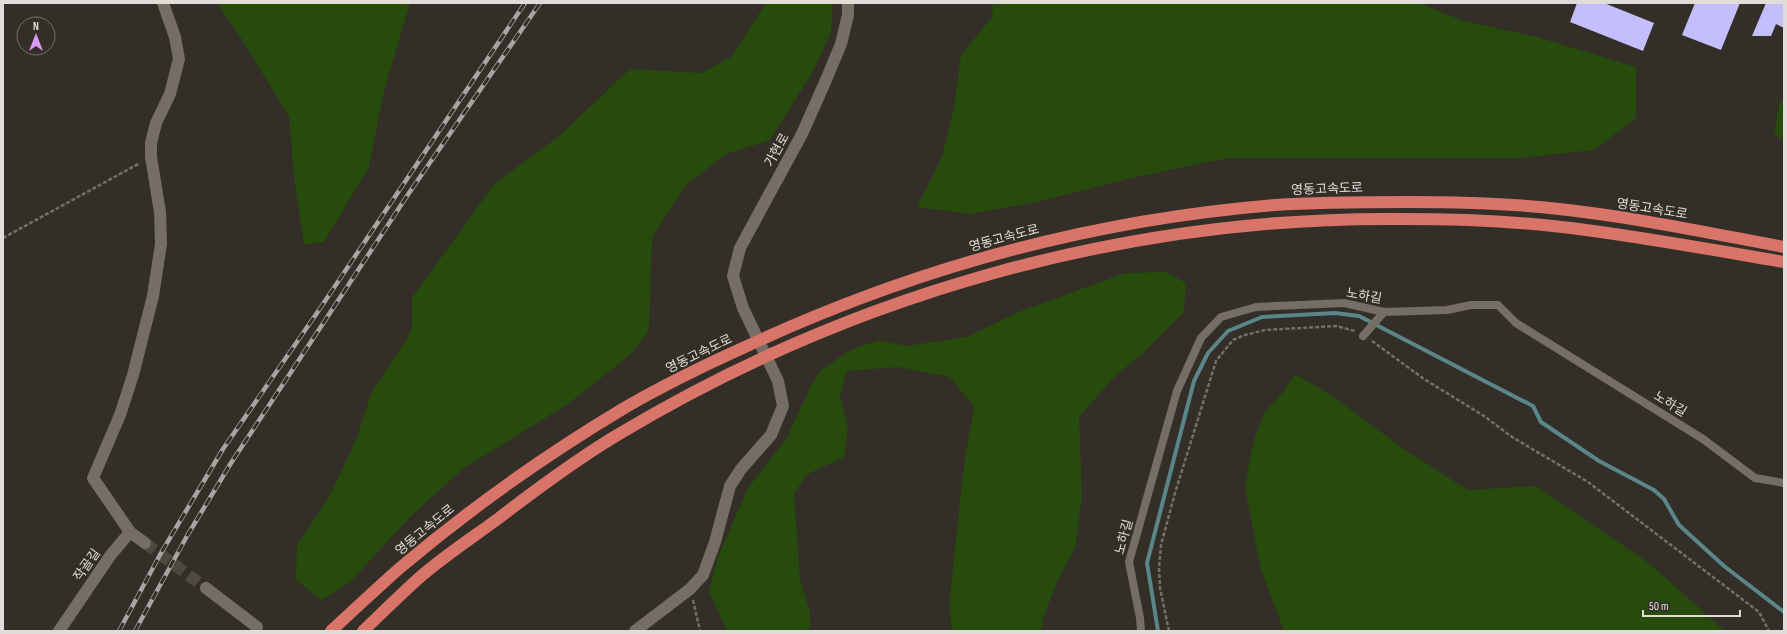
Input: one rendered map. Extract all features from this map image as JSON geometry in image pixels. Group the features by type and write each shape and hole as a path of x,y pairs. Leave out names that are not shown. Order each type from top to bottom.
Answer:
{"highway":[{"name":"영동고속도로","path":"331,631 401,567 465,516 536,464 627,406 706,365 847,302 926,274 1008,250 1093,231 1178,216 1275,205 1359,202 1447,202 1556,208 1652,222 1784,246"},
{"path":"363,631 421,576 554,476 618,434 742,368 799,341 869,313 1009,268 1101,246 1236,226 1316,220 1401,219 1491,222 1568,228 1649,239 1784,262"}],"street":[{"path":"145,543 130,532 93,478 122,408 133,375 153,296 161,244 160,212 151,157 151,143 156,123 170,94 179,60 175,36 163,3"},
{"name":"가현로","path":"634,631 690,589 703,576 715,542 730,486 741,469 771,436 783,406 778,380 743,308 733,276 740,248 802,134 841,44 848,15 848,3"},
{"name":"작골길","path":"58,631 110,556 130,532"},
{"path":"206,588 257,628"}],"lane":[{"name":"노하길","path":"1141,631 1140,618 1129,562 1177,391 1201,338 1221,317 1256,307 1344,303 1382,315 1448,310 1472,305 1498,305 1516,322 1703,439 1755,478 1784,483"},
{"path":"1365,333 1382,315"}],"path":[{"path":"3,238 151,157"},
{"path":"1169,631 1160,588 1159,567 1161,545 1175,493 1216,360 1233,340 1245,335 1265,330 1336,326 1365,333 1424,379 1484,416 1512,437 1588,482 1759,612 1769,631"},
{"path":"690,589 700,631"}],"green space":[{"path":"217,3 410,3 384,91 369,167 324,242 304,245 294,178 289,117 241,38"},
{"path":"766,3 833,3 831,32 812,73 770,140 726,154 686,185 652,237 649,331 630,355 568,404 464,468 411,516 353,579 322,600 296,580 297,545 328,499 356,440 372,391 407,339 412,327 412,298 494,184 558,137 630,69 701,73 732,56"},
{"path":"993,3 1419,3 1464,21 1537,37 1636,67 1636,118 1594,150 1519,158 1228,158 1127,179 1041,201 971,214 917,207 942,157 954,108 961,55 992,17"},
{"path":"1784,100 1784,141 1774,134 1779,103"},
{"path":"1166,272 1186,283 1184,312 1143,353 1113,378 1079,417 1082,497 1075,548 1057,582 1044,615 1041,631 952,631 949,606 964,464 974,407 950,377 898,367 847,371 840,396 848,428 844,457 806,475 794,494 800,579 810,612 810,631 727,631 709,591 718,557 748,488 786,439 811,386 820,371 852,349 879,340 906,346 967,337 1016,313 1125,273"},
{"path":"1295,374 1334,397 1404,449 1468,490 1536,486 1649,563 1725,631 1284,631 1260,567 1245,487 1253,443 1264,413 1279,397"}],"building":[{"path":"1577,3 1604,3 1654,23 1643,51 1570,22"},
{"path":"1695,3 1740,3 1721,50 1682,35"},
{"path":"1766,3 1784,3 1784,28 1776,24 1771,36 1752,36"}],"waterway":[{"path":"1158,631 1147,563 1194,381 1208,353 1228,331 1262,317 1335,313 1359,316 1533,406 1541,422 1599,461 1654,490 1664,499 1679,525 1724,566 1784,612"}],"tunnel":[{"path":"145,543 206,588"}],"railway":[{"path":"119,631 161,553 223,449 319,310 525,3"},
{"path":"135,631 187,536 231,463 409,193 540,3"}]}
